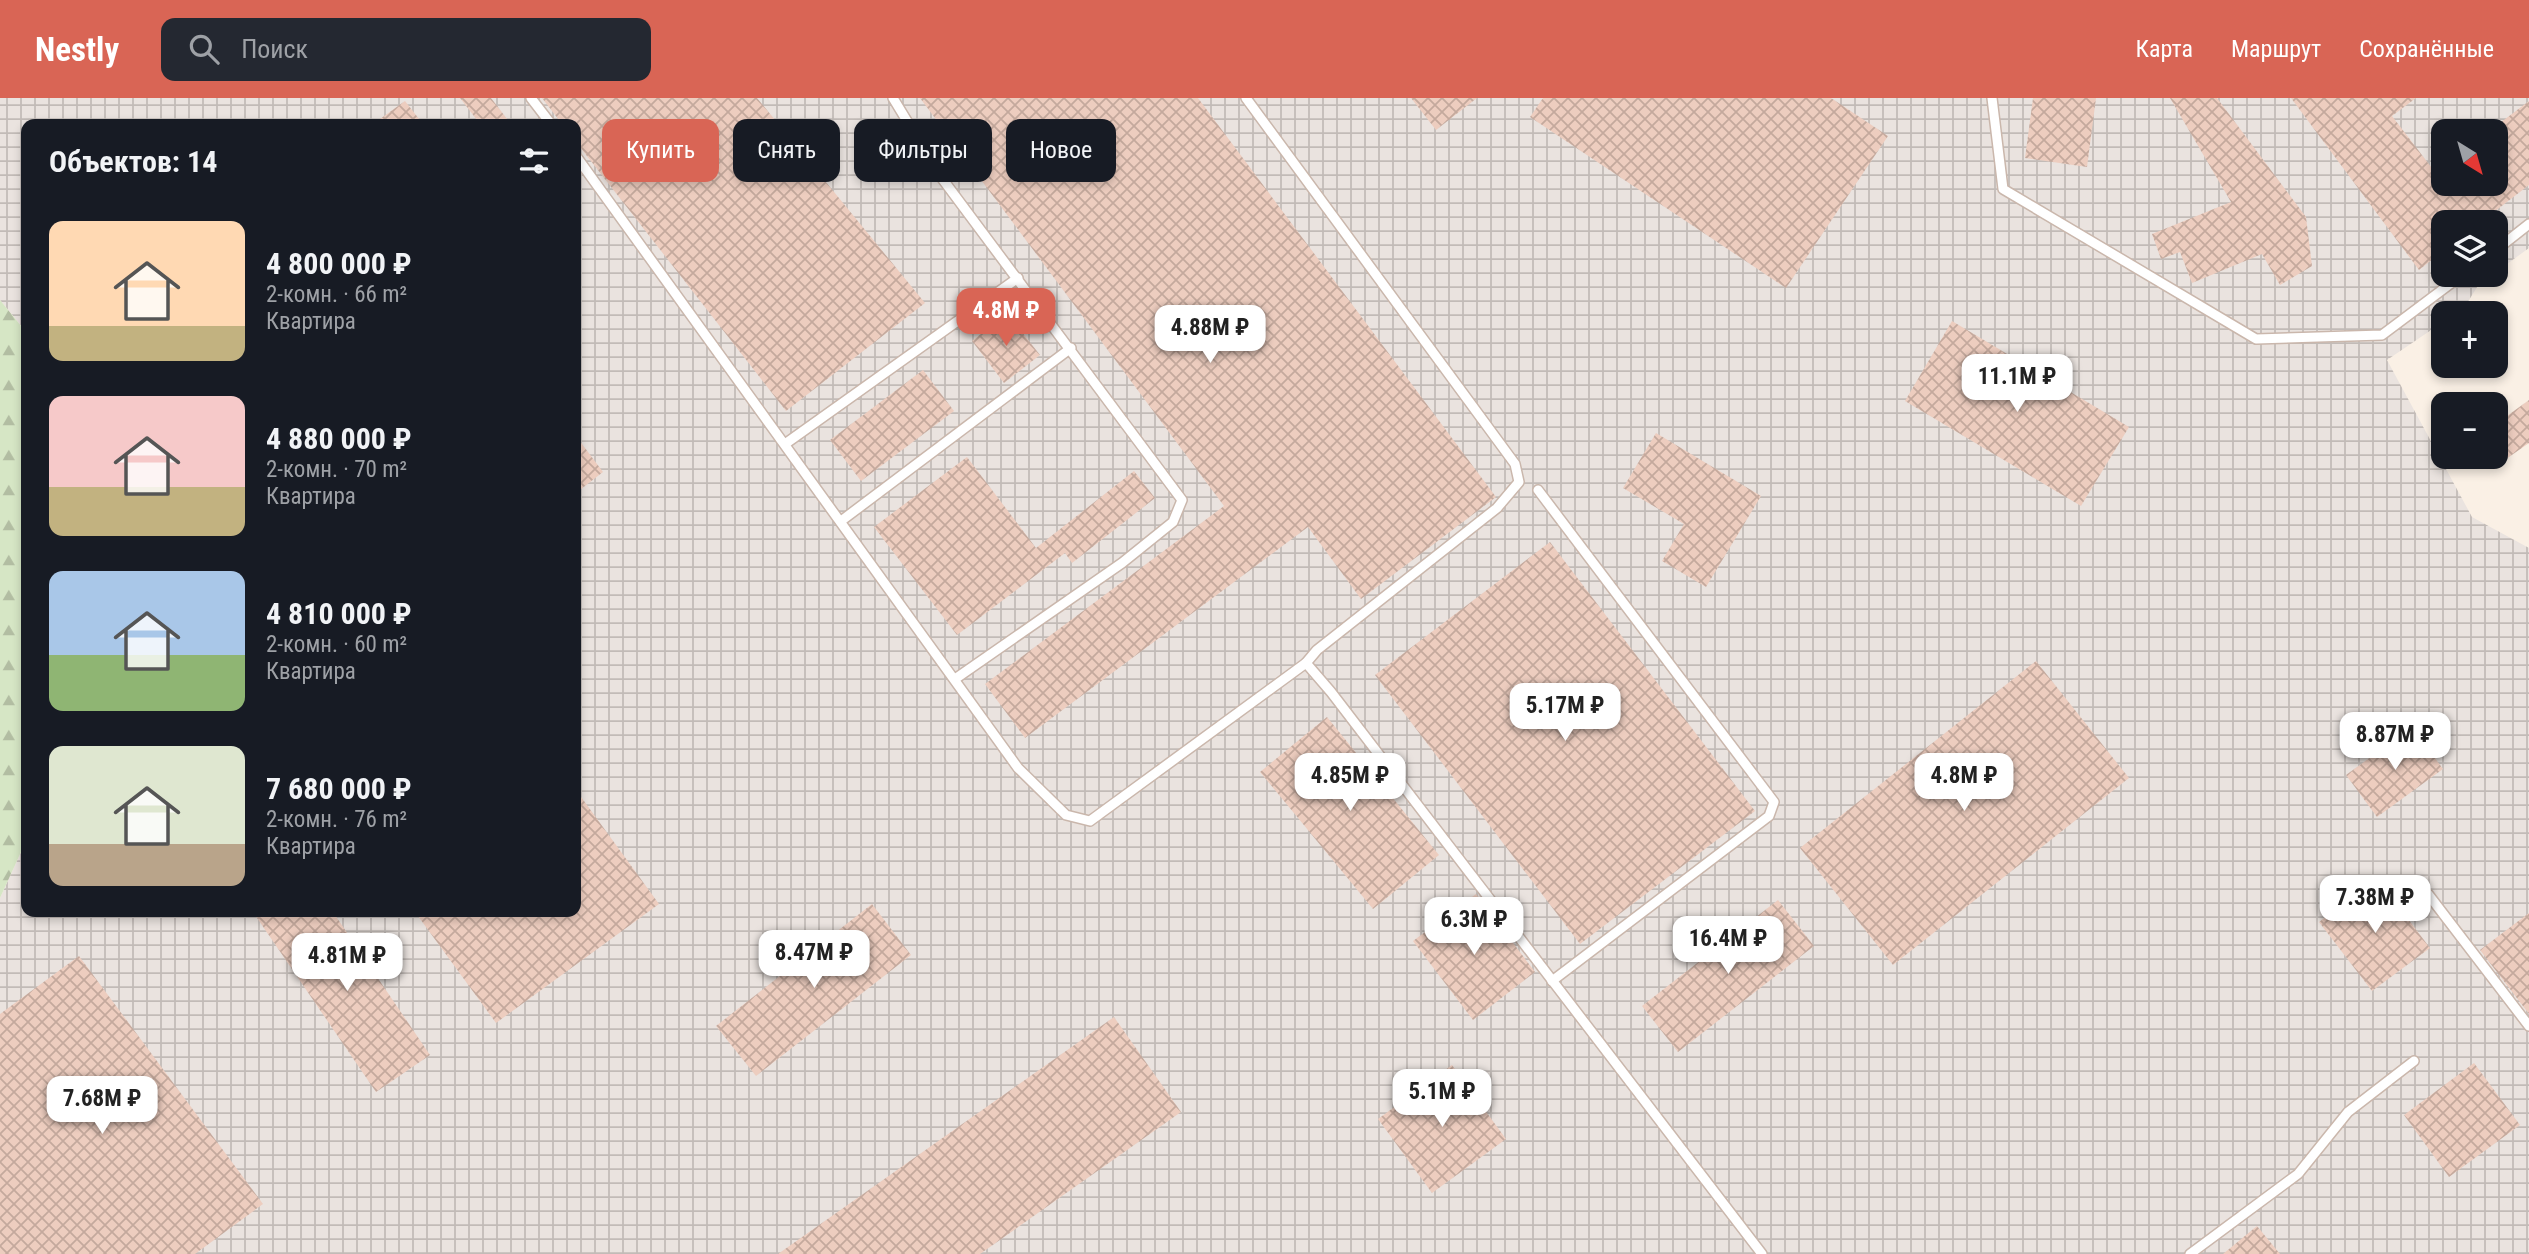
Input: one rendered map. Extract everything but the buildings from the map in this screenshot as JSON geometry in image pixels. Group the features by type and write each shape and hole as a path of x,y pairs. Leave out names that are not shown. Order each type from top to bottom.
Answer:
{"lane":[{"path":"531,98 547,119"},
{"path":"893,98 942,177 1182,500 1173,522 1122,563 955,679"},
{"path":"581,163 1018,768 1066,815 1090,821 1306,663 1317,650 1497,508 1519,482 1515,464 1246,98"},
{"path":"1992,98 2003,189 2256,339 2382,335 2446,287"},
{"path":"2508,241 2529,224"},
{"path":"785,444 1018,278"},
{"path":"841,521 1071,348"},
{"path":"1538,490 1774,802 1769,816 1552,981"},
{"path":"1306,663 1762,1254"},
{"path":"2428,894 2529,1026"},
{"path":"2190,1254 2298,1174 2348,1112 2414,1061"}],"shaded area":[{"path":"0,98 2529,98 2529,248 2508,263 2508,210 2431,210 2431,287 2477,287 2468,301 2431,301 2431,330 2387,360 2431,441 2431,469 2446,469 2472,517 2529,548 2529,1254 0,1254 0,898 21,852 21,917 581,917 581,119 21,119 21,326 0,300"}],"green space":[{"path":"0,300 21,326 21,852 0,898"}]}
